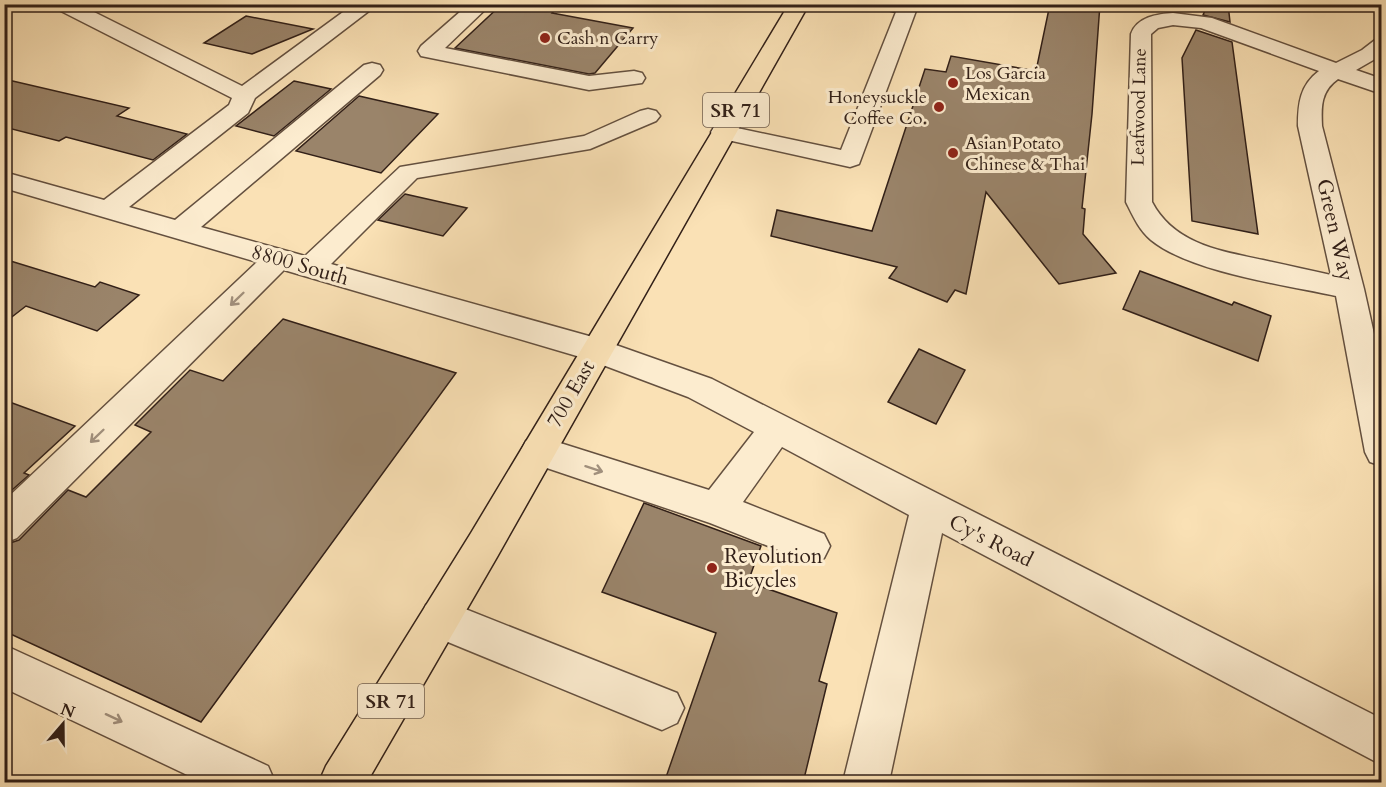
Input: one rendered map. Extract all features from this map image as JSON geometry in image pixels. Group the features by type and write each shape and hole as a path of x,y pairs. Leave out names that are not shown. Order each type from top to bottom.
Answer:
{"main road":[{"name":"700 East","path":"342,783 538,451 795,5"}],"street":[{"path":"62,4 214,82 244,94"},
{"path":"108,210 240,108 244,94 368,4"},
{"path":"481,4 429,51 589,83 634,78"},
{"path":"723,132 850,159 907,8 886,4"},
{"name":"Leafwood Lane","path":"1336,70 1205,22 1172,19 1150,23 1143,28 1140,40 1139,202 1151,225 1181,247 1210,258 1349,289"},
{"name":"Green Way","path":"1382,44 1321,81 1312,93 1308,109 1310,126 1349,289 1382,452"},
{"path":"180,230 372,70"},
{"path":"1336,70 1382,87"},
{"path":"310,268 409,172 590,142 648,116"},
{"name":"8800 South","path":"4,180 596,350"},
{"path":"4,526 279,258"},
{"name":"Cy's Road","path":"596,350 700,388 1382,744"},
{"path":"717,509 776,428"},
{"path":"538,451 717,509 812,546"},
{"path":"866,783 929,508"},
{"path":"440,619 662,708"},
{"path":"4,666 252,783"}],"building":[{"name":"Cash n Carry","path":"502,4 560,4 552,13 633,28 595,73 589,74 455,48"},
{"path":"1050,4 1100,4 1082,208 1085,209 1083,234 1116,273 1059,284 986,192 966,294 955,290 947,302 889,278 897,267 771,236 777,210 872,231 925,69 946,72 951,56 1036,71"},
{"path":"1208,4 1228,4 1230,22 1203,15"},
{"path":"246,16 313,29 252,54 204,43"},
{"path":"1196,30 1232,42 1258,234 1192,221 1182,58"},
{"path":"4,79 129,108 117,116 187,134 153,160 66,137 59,141 4,127"},
{"path":"294,81 331,89 274,136 236,126"},
{"path":"359,96 438,114 381,173 296,151"},
{"path":"405,194 467,208 443,236 378,220"},
{"path":"4,259 95,287 100,282 139,295 97,331 26,306 4,323"},
{"path":"1140,271 1232,305 1234,302 1271,316 1258,361 1123,309"},
{"path":"283,319 456,373 201,722 4,631 4,545 19,540 68,490 86,497 151,432 135,425 190,370 223,381"},
{"path":"919,349 965,370 936,424 888,402"},
{"path":"4,400 75,426 24,473 29,475 4,497"},
{"path":"644,503 761,546 748,582 837,613 819,681 827,684 803,783 664,783 716,633 602,592"}],"place":[{"name":"Cash n Carry","path":"545,38"},
{"name":"Los Garcia Mexican","path":"953,83"},
{"name":"Honeysuckle Coffee Co.","path":"939,107"},
{"name":"Asian Potato Chinese & Thai","path":"953,153"},
{"name":"Revolution Bicycles","path":"712,568"}]}
